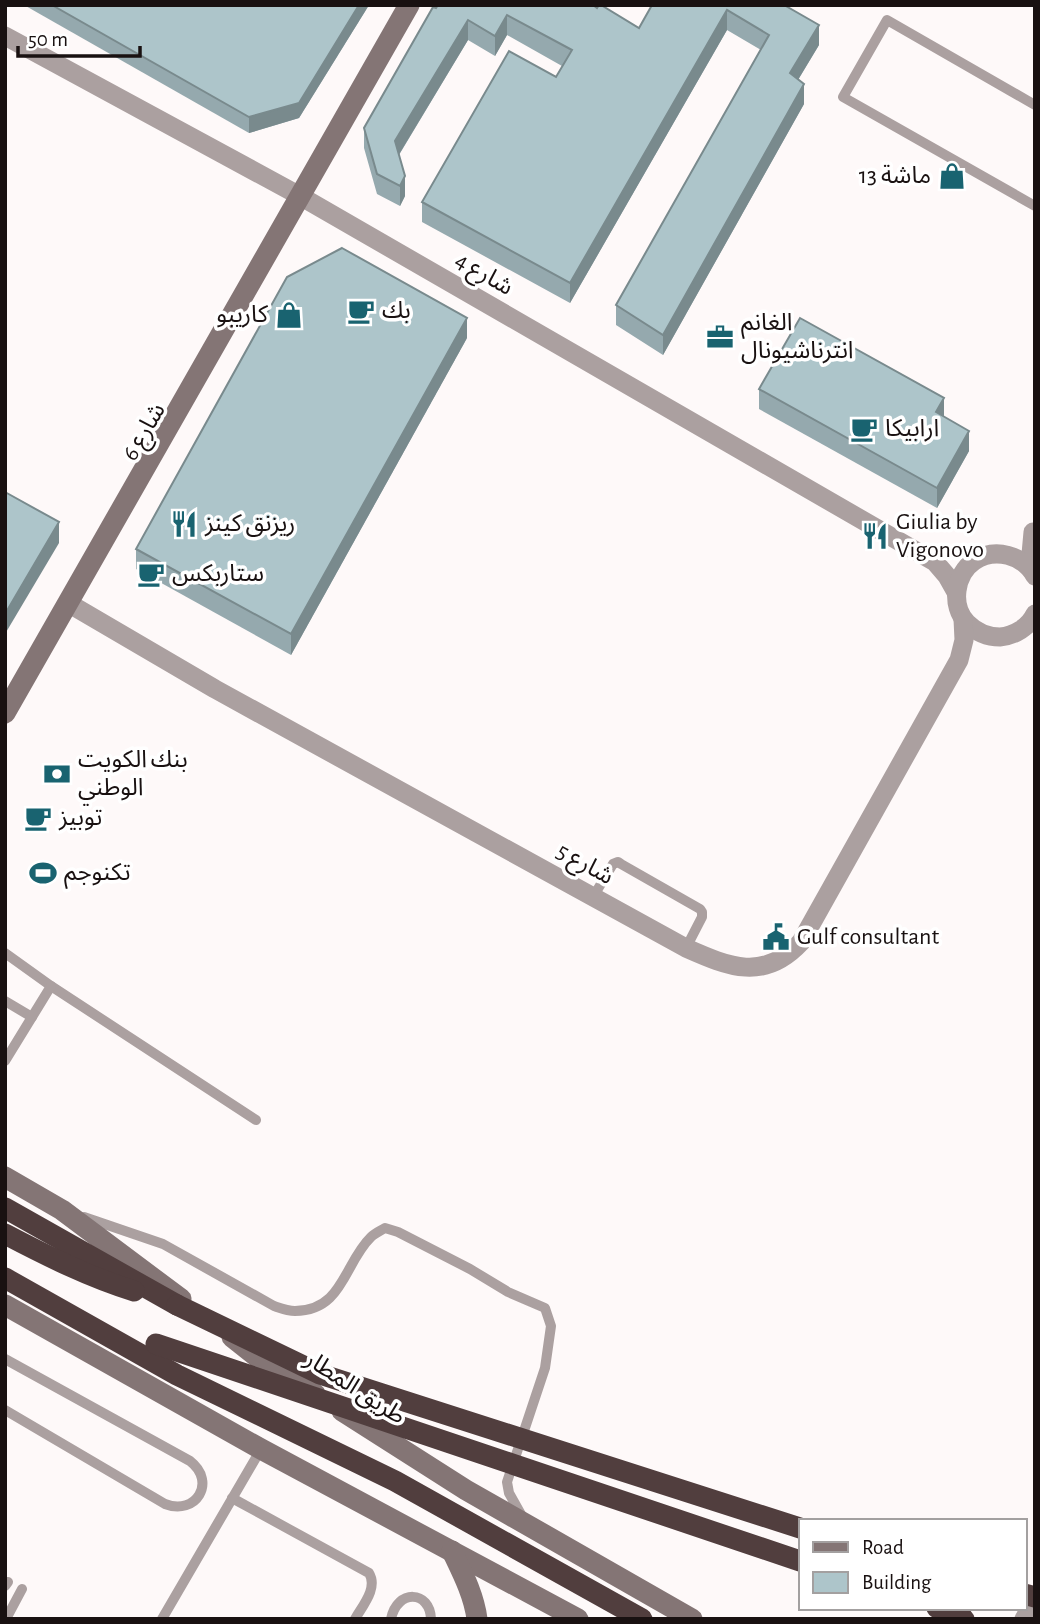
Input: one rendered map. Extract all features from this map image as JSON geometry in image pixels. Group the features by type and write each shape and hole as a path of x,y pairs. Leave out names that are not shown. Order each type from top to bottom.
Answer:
{"highway":[{"path":"5,1208 177,1305 320,1374 799,1528"},
{"path":"5,1234 101,1280 177,1305"},
{"path":"11,1281 156,1344 799,1561"},
{"path":"11,1281 177,1374 395,1480 642,1619"},
{"path":"942,1610 964,1619"}],"main road":[{"name":"شارع 6","path":"5,713 71,604 304,198 322,159 409,5"},
{"name":"شارع 6","path":"5,728 71,604"},
{"name":"طريق المطار","path":"5,1177 62,1210 261,1360 466,1490 692,1619"},
{"path":"5,1305 567,1617"},
{"path":"452,1551 467,1582 477,1619"}],"street":[{"name":"شارع 4","path":"5,36 304,198 935,562 956,592"},
{"path":"935,562 954,564 974,561 988,555 1004,554 1020,547 1034,531"},
{"path":"1034,531 1031,554 1034,574"},
{"path":"1004,554 1021,560 1034,574"},
{"path":"956,592 961,575 974,561"},
{"name":"شارع 5","path":"71,604 215,689 686,948 733,967 752,968 773,963 792,952 801,942 959,660 964,640 963,620 957,606 956,592"},
{"path":"963,620 976,631 992,637 1007,636 1028,631 1035,614"},
{"name":"شارع 5","path":"959,660 974,646 992,637"},
{"path":"1024,1619 1035,1598"}],"lane":[{"path":"1035,105 887,20 843,97 1035,206"},
{"path":"593,897 612,864 621,864 700,909 702,917 686,948"},
{"path":"5,953 256,1120"},
{"path":"5,1061 51,986"},
{"path":"5,1001 32,1017"},
{"path":"62,1210 163,1244 274,1306 293,1311 314,1309 332,1297 365,1244 385,1228 470,1269 508,1292 545,1308 551,1326 545,1368 507,1482 509,1493 529,1527"},
{"path":"5,1359 190,1461 200,1471 201,1492 186,1506 178,1508 165,1504 5,1410"},
{"path":"162,1619 261,1449"},
{"path":"232,1498 369,1573 373,1579 372,1587 355,1619"},
{"path":"6,1619 22,1589"},
{"path":"391,1619 396,1605 407,1597 413,1597 425,1602 431,1619"}],"building":[{"path":"52,5 359,5 299,103 249,117"},
{"path":"593,5 597,8 601,5 639,28 652,5 784,5 819,25 790,73 804,84 663,335 616,305 769,35 727,10 570,283 422,202 509,51 556,77 572,50 507,15 495,36 468,20 395,141 405,176 400,186 377,174 364,128 433,7"},
{"path":"342,248 467,318 291,634 136,549 287,277"},
{"path":"800,318 944,398 936,412 969,431 937,488 759,389"},
{"path":"5,492 59,522 5,614"}],"place":[{"name":"ماشة 13","path":"952,176"},
{"name":"بك","path":"361,311"},
{"name":"كاريبو","path":"289,315"},
{"name":"الغانم انترناشيونال","path":"720,337"},
{"name":"ارابيكا","path":"864,429"},
{"name":"ريزنق كينز","path":"184,524"},
{"name":"Giulia by Vigonovo","path":"875,536"},
{"name":"ستاربكس","path":"151,574"},
{"name":"بنك الكويت الوطني","path":"57,774"},
{"name":"توبيز","path":"38,818"},
{"name":"تكنوجم","path":"43,873"},
{"name":"Gulf consultant","path":"776,937"}]}
